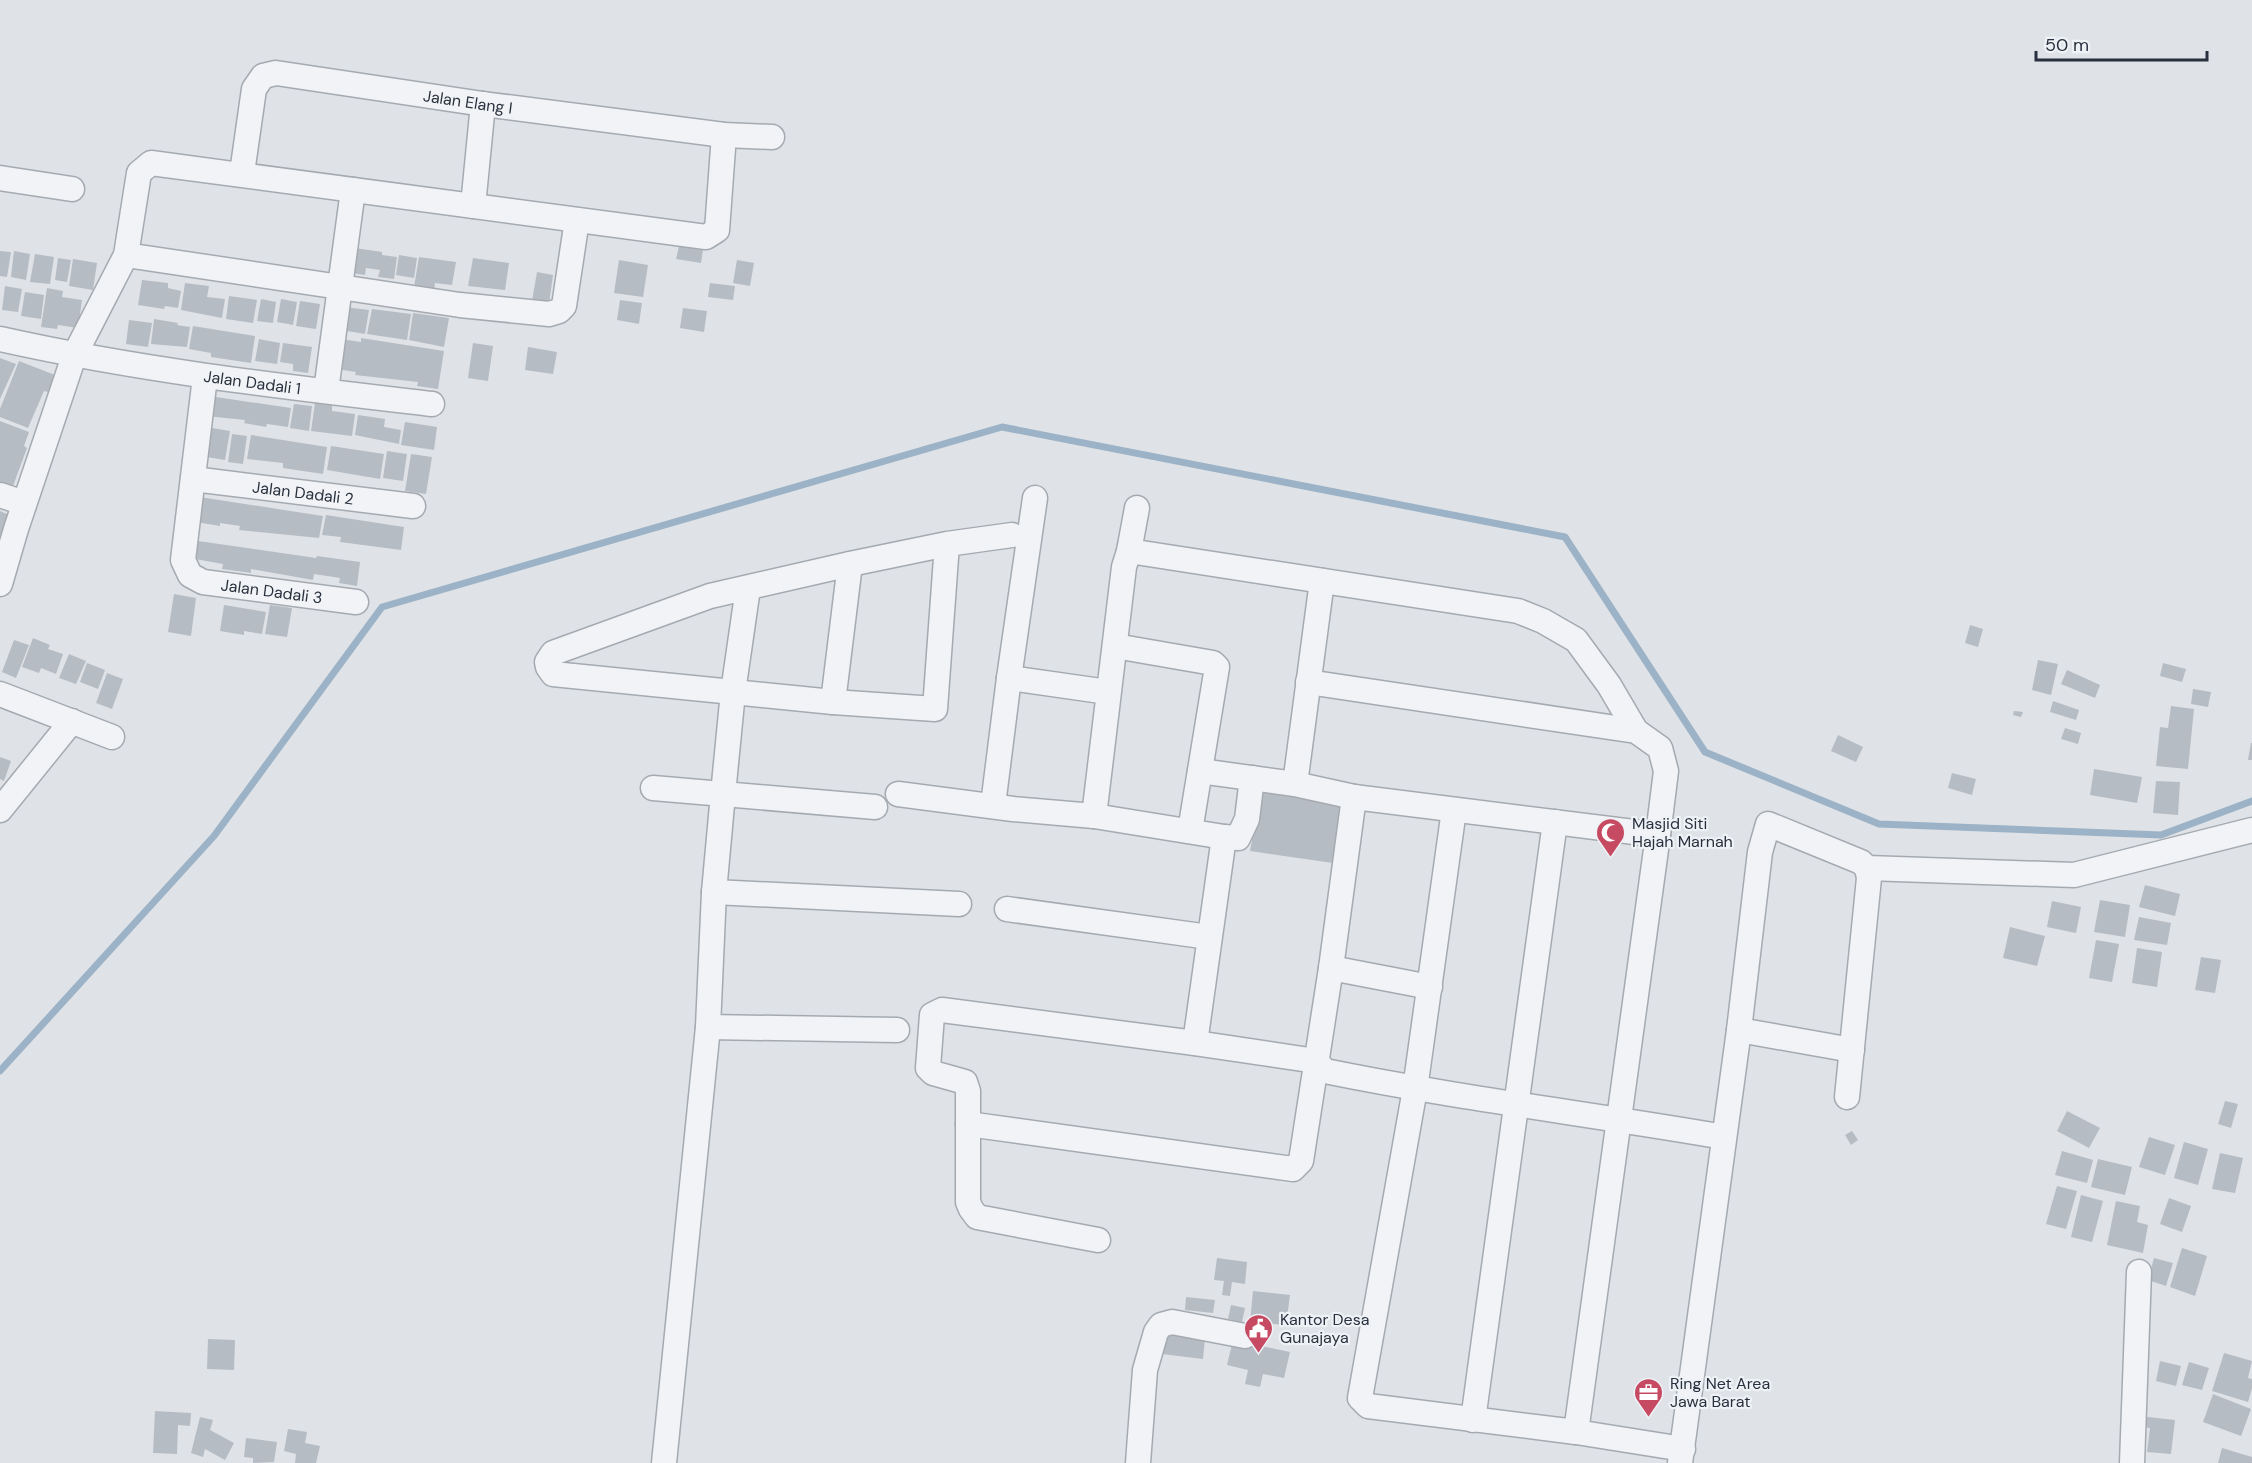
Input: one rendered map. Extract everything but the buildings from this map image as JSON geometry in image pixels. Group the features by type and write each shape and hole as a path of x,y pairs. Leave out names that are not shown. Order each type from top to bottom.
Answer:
{"street":[{"name":"Jalan Elang I","path":"242,173 254,89 263,76 276,73 483,104 724,135 772,136"},
{"path":"472,206 483,104"},
{"path":"0,584 24,503 74,356 126,255 139,173 144,167 151,163 242,173 706,237 717,230 724,135"},
{"path":"0,178 72,189"},
{"path":"326,391 353,190"},
{"path":"126,255 460,305 549,314 560,311 564,306 577,220"},
{"name":"Jalan Dadali 1","path":"0,339 74,356 205,377 432,404"},
{"path":"193,479 205,377"},
{"name":"Jalan Dadali 2","path":"193,479 413,506"},
{"name":"Jalan Dadali 3","path":"193,479 183,560 190,575 203,582 356,602"},
{"path":"0,495 24,503"},
{"path":"993,805 1035,498"},
{"path":"1094,816 1124,567 1137,508"},
{"path":"947,544 935,709 833,702 553,674 548,667 547,662 554,653 710,596 947,544 1011,535"},
{"path":"1129,551 1518,610 1576,640 1610,685 1636,731 1660,748 1666,771 1576,1432"},
{"path":"833,702 850,564"},
{"path":"1295,784 1322,581"},
{"path":"664,1463 708,1027 714,892 723,794 733,692 748,588"},
{"path":"1115,646 1213,663 1217,667 1190,831"},
{"path":"1009,678 1108,692"},
{"path":"1308,682 1636,731"},
{"path":"0,694 112,737"},
{"path":"0,810 72,721"},
{"path":"1200,771 1295,784 1354,797 1658,836"},
{"path":"898,794 1094,816 1238,838 1247,819 1252,778"},
{"path":"653,788 875,807"},
{"path":"968,1124 1293,1169 1301,1161 1354,797"},
{"path":"1454,810 1415,1089 1360,1398 1368,1406 1576,1432 1681,1456 1739,1030 1760,852 1768,824 1861,862 1867,868 1869,878 1847,1097"},
{"path":"1473,1420 1555,822"},
{"path":"1867,868 2074,875 2252,830"},
{"path":"1195,1043 1224,837"},
{"path":"714,892 959,904"},
{"path":"1007,909 1209,937"},
{"path":"1330,968 1430,987"},
{"path":"1098,1240 977,1217 971,1209 968,1202 968,1091 965,1082 933,1073 928,1068 932,1014 942,1010 1316,1061 1325,1071 1415,1089 1724,1137"},
{"path":"708,1027 897,1030"},
{"path":"1739,1030 1852,1050"},
{"path":"2132,1463 2139,1272"},
{"path":"1138,1463 1145,1370 1155,1332 1161,1325 1172,1322 1245,1336"}],"waterway":[{"path":"0,1071 214,836 382,607 1002,427 1565,537 1705,752 1879,824 2161,835 2252,801"}],"place":[{"name":"Masjid Siti Hajah Marnah","path":"1611,858"},
{"name":"Kantor Desa Gunajaya","path":"1259,1354"},
{"name":"Ring Net Area Jawa Barat","path":"1649,1418"}]}
